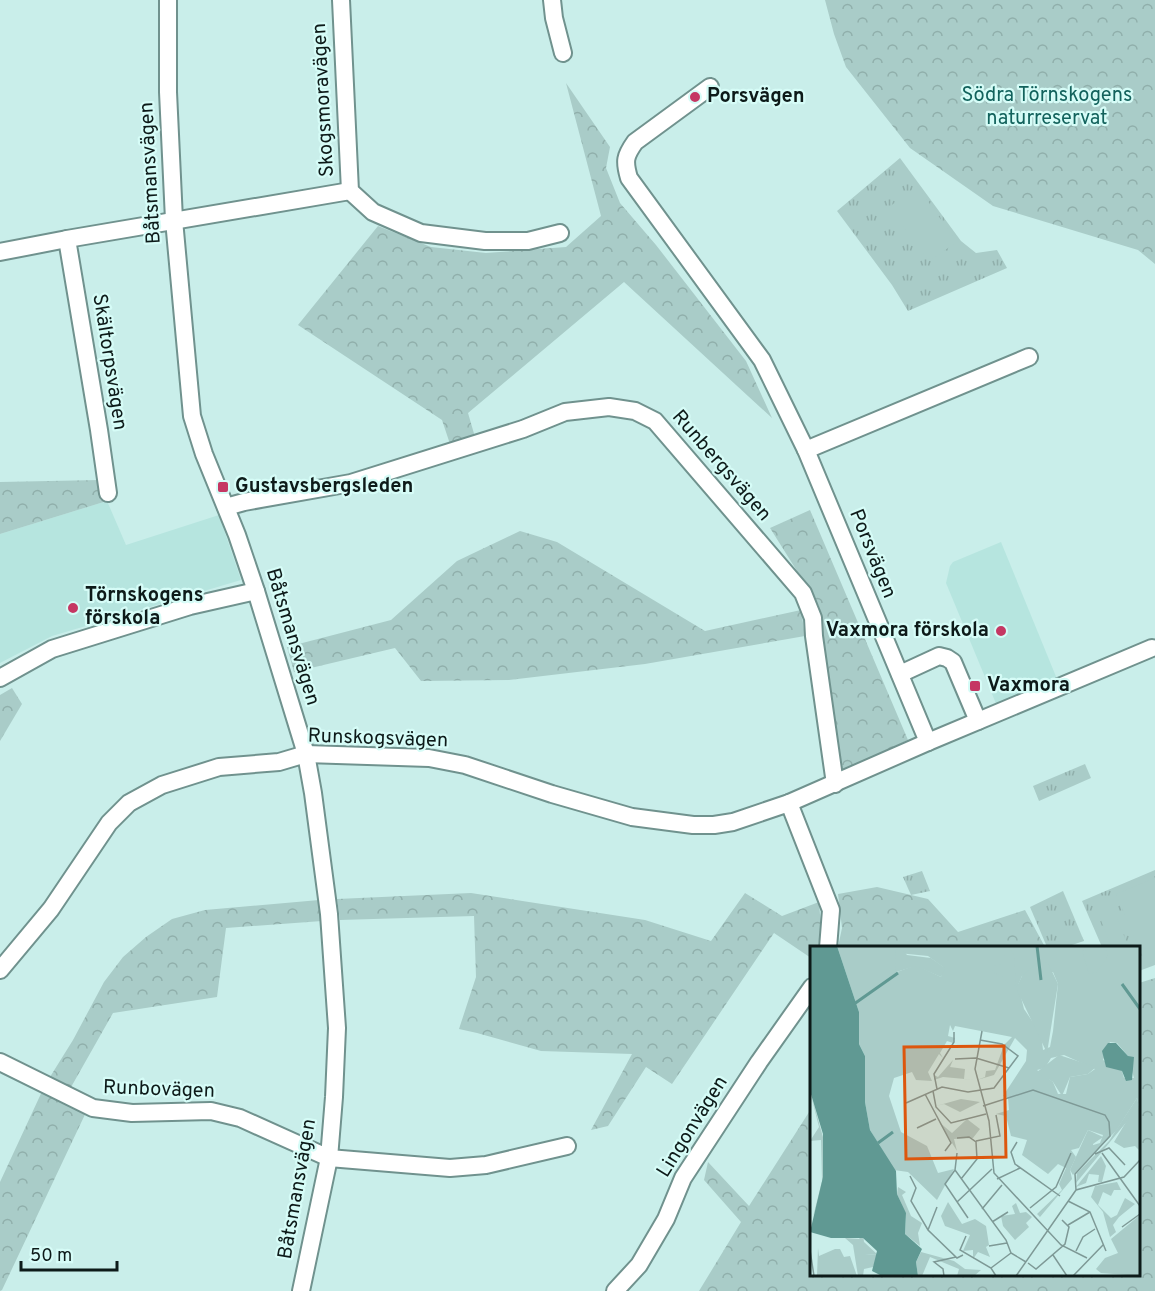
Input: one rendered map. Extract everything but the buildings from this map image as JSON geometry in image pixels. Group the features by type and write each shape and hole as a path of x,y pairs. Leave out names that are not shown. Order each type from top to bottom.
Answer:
{"street":[{"name":"Båtsmansvägen","path":"168,0 168,92 174,220 192,416 256,591 306,754 329,914 336,1028 334,1097 329,1158 301,1291"},
{"name":"Skogsmoravägen","path":"341,0 350,191 373,212 421,233 485,241 528,241 560,233"},
{"path":"552,0 563,53"},
{"name":"Porsvägen","path":"710,87 635,142 626,154 625,167 629,178 762,360 807,450 928,742"},
{"path":"0,252 350,191"},
{"name":"Skältorpsvägen","path":"67,239 98,419 108,493"},
{"path":"807,450 1029,357"},
{"name":"Runbergsvägen","path":"226,507 351,483 511,433 565,412 609,406 635,411 655,421 803,593 813,618 835,784"},
{"path":"0,678 52,650 190,606 256,591"},
{"path":"928,742 1152,648"},
{"path":"900,674 939,656 947,658 952,662 978,721"},
{"name":"Runskogsvägen","path":"0,970 51,909 109,823 129,803 162,785 219,767 279,762 306,754 429,758 465,765 552,795 632,817 693,825 714,825 733,822 789,803 928,742"},
{"path":"789,803 831,910 828,946"},
{"name":"Lingonvägen","path":"615,1291 639,1265 666,1219 683,1178 759,1062 810,990"},
{"name":"Runbovägen","path":"0,1062 93,1108 132,1113 211,1111 240,1118 329,1158 450,1168 486,1165 567,1146"}],"shaded area":[{"name":"Törnskogens förskola","path":"107,501 126,545 219,515 241,580 52,636 0,663 0,534"},
{"name":"Vaxmora förskola","path":"1001,542 1057,679 997,706 946,583 953,562"}],"green space":[{"name":"Södra Törnskogens naturreservat","path":"825,0 1155,0 1155,264 1138,250 993,206 910,148 846,67"},
{"path":"566,83 610,147 606,168 620,203 656,245 746,361 772,418 624,282 468,413 475,437 450,444 442,420 298,325 378,226 431,247 486,253 566,247 601,216"},
{"path":"900,158 961,241 976,253 997,250 1007,268 908,311 892,285 837,211"},
{"path":"917,186 957,242 929,261 889,207"},
{"path":"99,480 107,501 0,534 0,482"},
{"path":"810,510 908,740 836,774 819,606 770,528"},
{"path":"520,531 557,542 705,631 801,610 805,636 645,664 509,680 421,681 395,648 294,672 287,647 391,620 457,561"},
{"path":"12,688 22,704 0,741 0,695"},
{"path":"1085,764 1091,778 1039,801 1033,786"},
{"path":"1155,870 1155,965 1140,971 1140,946 1102,946 1082,901"},
{"path":"922,871 930,891 911,895 903,877"},
{"path":"1155,878 1155,961 1146,965 1140,946 1138,946 1116,894"},
{"path":"877,887 928,899 958,932 1025,910 1044,946 838,946 842,928 838,894"},
{"path":"1063,891 1084,941 1069,946 1047,946 1030,907"},
{"path":"471,893 645,920 711,941 745,893 782,916 819,902 821,927 818,946 810,946 810,957 774,933 672,1084 646,1067 608,1126 591,1130 632,1054 541,1051 459,1029 476,977 474,916 340,920 337,899"},
{"path":"319,900 322,921 226,928 217,997 113,1013 66,1096 89,1106 0,1291 0,1182 45,1085 73,1040 104,982 123,957 172,919 205,910"},
{"path":"1114,910 1128,946 1111,946 1099,915"},
{"path":"1155,978 1155,1291 699,1291 741,1222 704,1180 708,1162 749,1206 810,1111 810,1276 1140,1276 1140,983"}],"place":[{"name":"Porsvägen","path":"695,97"},
{"name":"Gustavsbergsleden","path":"223,487"},
{"name":"Törnskogens förskola","path":"73,608"},
{"name":"Vaxmora förskola","path":"1001,631"},
{"name":"Vaxmora","path":"975,686"}]}
